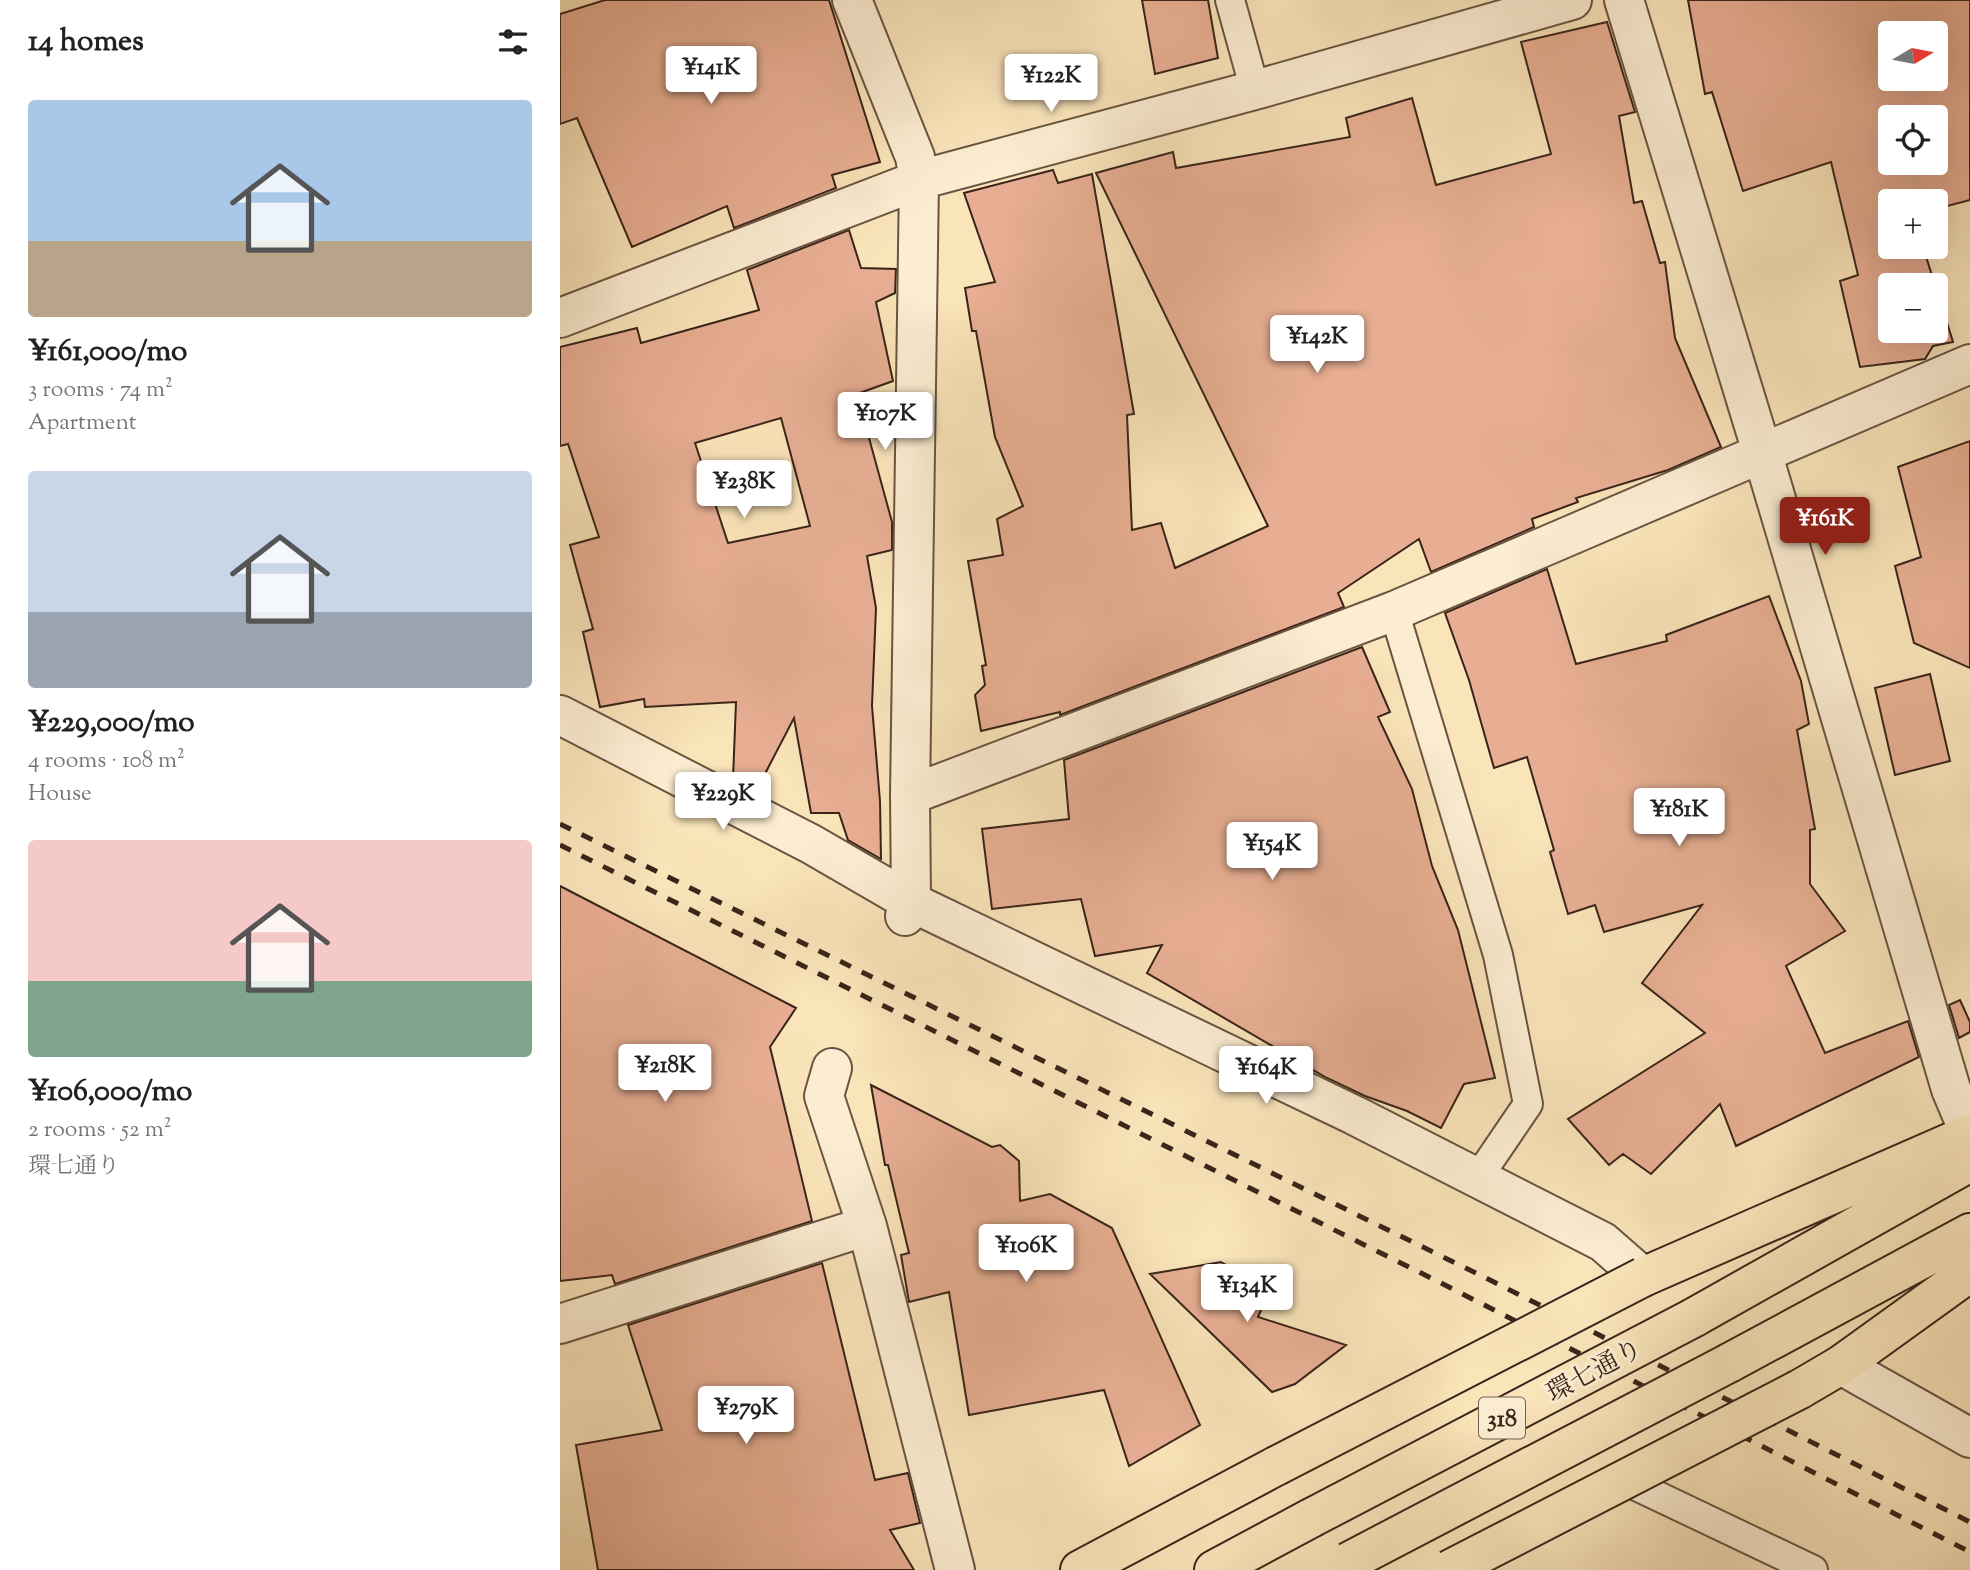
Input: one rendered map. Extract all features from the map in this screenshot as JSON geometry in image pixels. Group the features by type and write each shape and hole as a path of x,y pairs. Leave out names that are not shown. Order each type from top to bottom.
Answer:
{"main road":[{"path":"1080,1570 1643,1276 1970,1134"},
{"name":"環七通り","path":"1214,1570 1693,1318 1970,1162"},
{"name":"318","path":"1341,1566 1970,1233"},
{"path":"1449,1570 1841,1365 1970,1272"}],"street":[{"path":"852,0 915,156 919,180 908,909"},
{"path":"560,318 919,180 1255,90 1572,0"},
{"path":"1624,0 1762,452 1951,1089 1970,1134"},
{"path":"910,795 1394,611 1970,364"},
{"path":"560,715 811,844 908,909 1173,1027 1602,1242 1643,1276"},
{"path":"832,1068 824,1096 867,1226 955,1570"},
{"path":"560,1324 867,1226"},
{"path":"1841,1365 1970,1438"}],"lane":[{"path":"1230,0 1255,90"},
{"path":"1394,611 1498,955 1528,1104 1477,1179"},
{"path":"1624,1480 1814,1570"}],"building":[{"path":"605,0 829,0 880,162 832,175 836,188 734,228 727,206 632,247 577,118 560,124 560,14"},
{"path":"1142,0 1208,0 1218,58 1155,74"},
{"path":"1688,0 1970,0 1970,200 1948,206 1948,189 1878,189 1878,259 1927,259 1931,273 1878,273 1878,343 1948,343 1933,346 1925,359 1860,367 1840,281 1858,275 1831,162 1743,191 1712,92 1705,94"},
{"path":"1607,22 1635,112 1619,116 1634,203 1642,201 1660,263 1665,262 1675,338 1721,447 1668,470 1576,498 1578,502 1532,519 1534,527 1431,572 1419,539 1338,593 1344,607 1060,715 1060,712 981,731 975,695 985,685 982,666 986,665 968,561 1003,555 997,519 1023,506 995,437 976,331 972,331 965,288 995,282 964,193 1053,170 1058,183 1092,174 1134,414 1127,415 1132,530 1161,523 1175,568 1268,526 1096,173 1173,152 1176,168 1350,137 1346,118 1412,98 1436,185 1551,154 1521,42"},
{"path":"849,230 861,268 896,269 895,293 876,302 893,381 857,394 892,522 892,550 867,556 876,608 872,706 880,801 881,859 848,840 839,813 811,813 794,718 756,791 733,779 736,702 645,707 644,699 600,707 583,632 593,629 570,545 599,537 568,444 560,446 560,347 637,328 641,343 759,310 747,270","holes":["781,418 810,526 728,543 695,443"]},
{"path":"1948,326 1953,342 1948,343"},
{"path":"1970,441 1970,668 1914,643 1895,566 1921,557 1898,467"},
{"path":"1547,569 1576,664 1667,641 1666,635 1769,596 1801,681 1809,724 1797,730 1815,829 1810,830 1810,884 1845,931 1786,966 1825,1053 1908,1021 1919,1057 1736,1146 1720,1104 1651,1174 1623,1154 1609,1165 1568,1119 1705,1033 1642,983 1702,905 1604,932 1595,905 1568,914 1550,852 1554,850 1527,757 1494,768 1469,680 1445,613"},
{"path":"1362,647 1390,712 1378,717 1412,789 1432,866 1458,930 1495,1078 1464,1084 1441,1128 1327,1078 1147,973 1162,945 1095,956 1081,899 992,909 982,829 1069,819 1064,760"},
{"path":"1930,674 1950,761 1895,775 1875,688"},
{"path":"560,886 796,1008 770,1047 812,1221 615,1284 612,1275 560,1281"},
{"path":"1960,1000 1970,1022 1970,1032 1959,1038 1949,1005"},
{"path":"871,1085 992,1147 1000,1145 1019,1161 1020,1201 1050,1194 1112,1228 1200,1425 1129,1466 1104,1390 969,1415 949,1292 909,1302 901,1255 909,1253 888,1165 885,1165"},
{"path":"1221,1262 1270,1290 1258,1317 1346,1345 1295,1384 1272,1392 1150,1274"},
{"path":"822,1263 875,1480 908,1473 920,1523 890,1530 914,1570 598,1570 576,1445 662,1430 628,1325"}],"railway":[{"path":"560,824 1484,1277 1970,1522"},
{"path":"560,845 1437,1281 1970,1552"}]}
